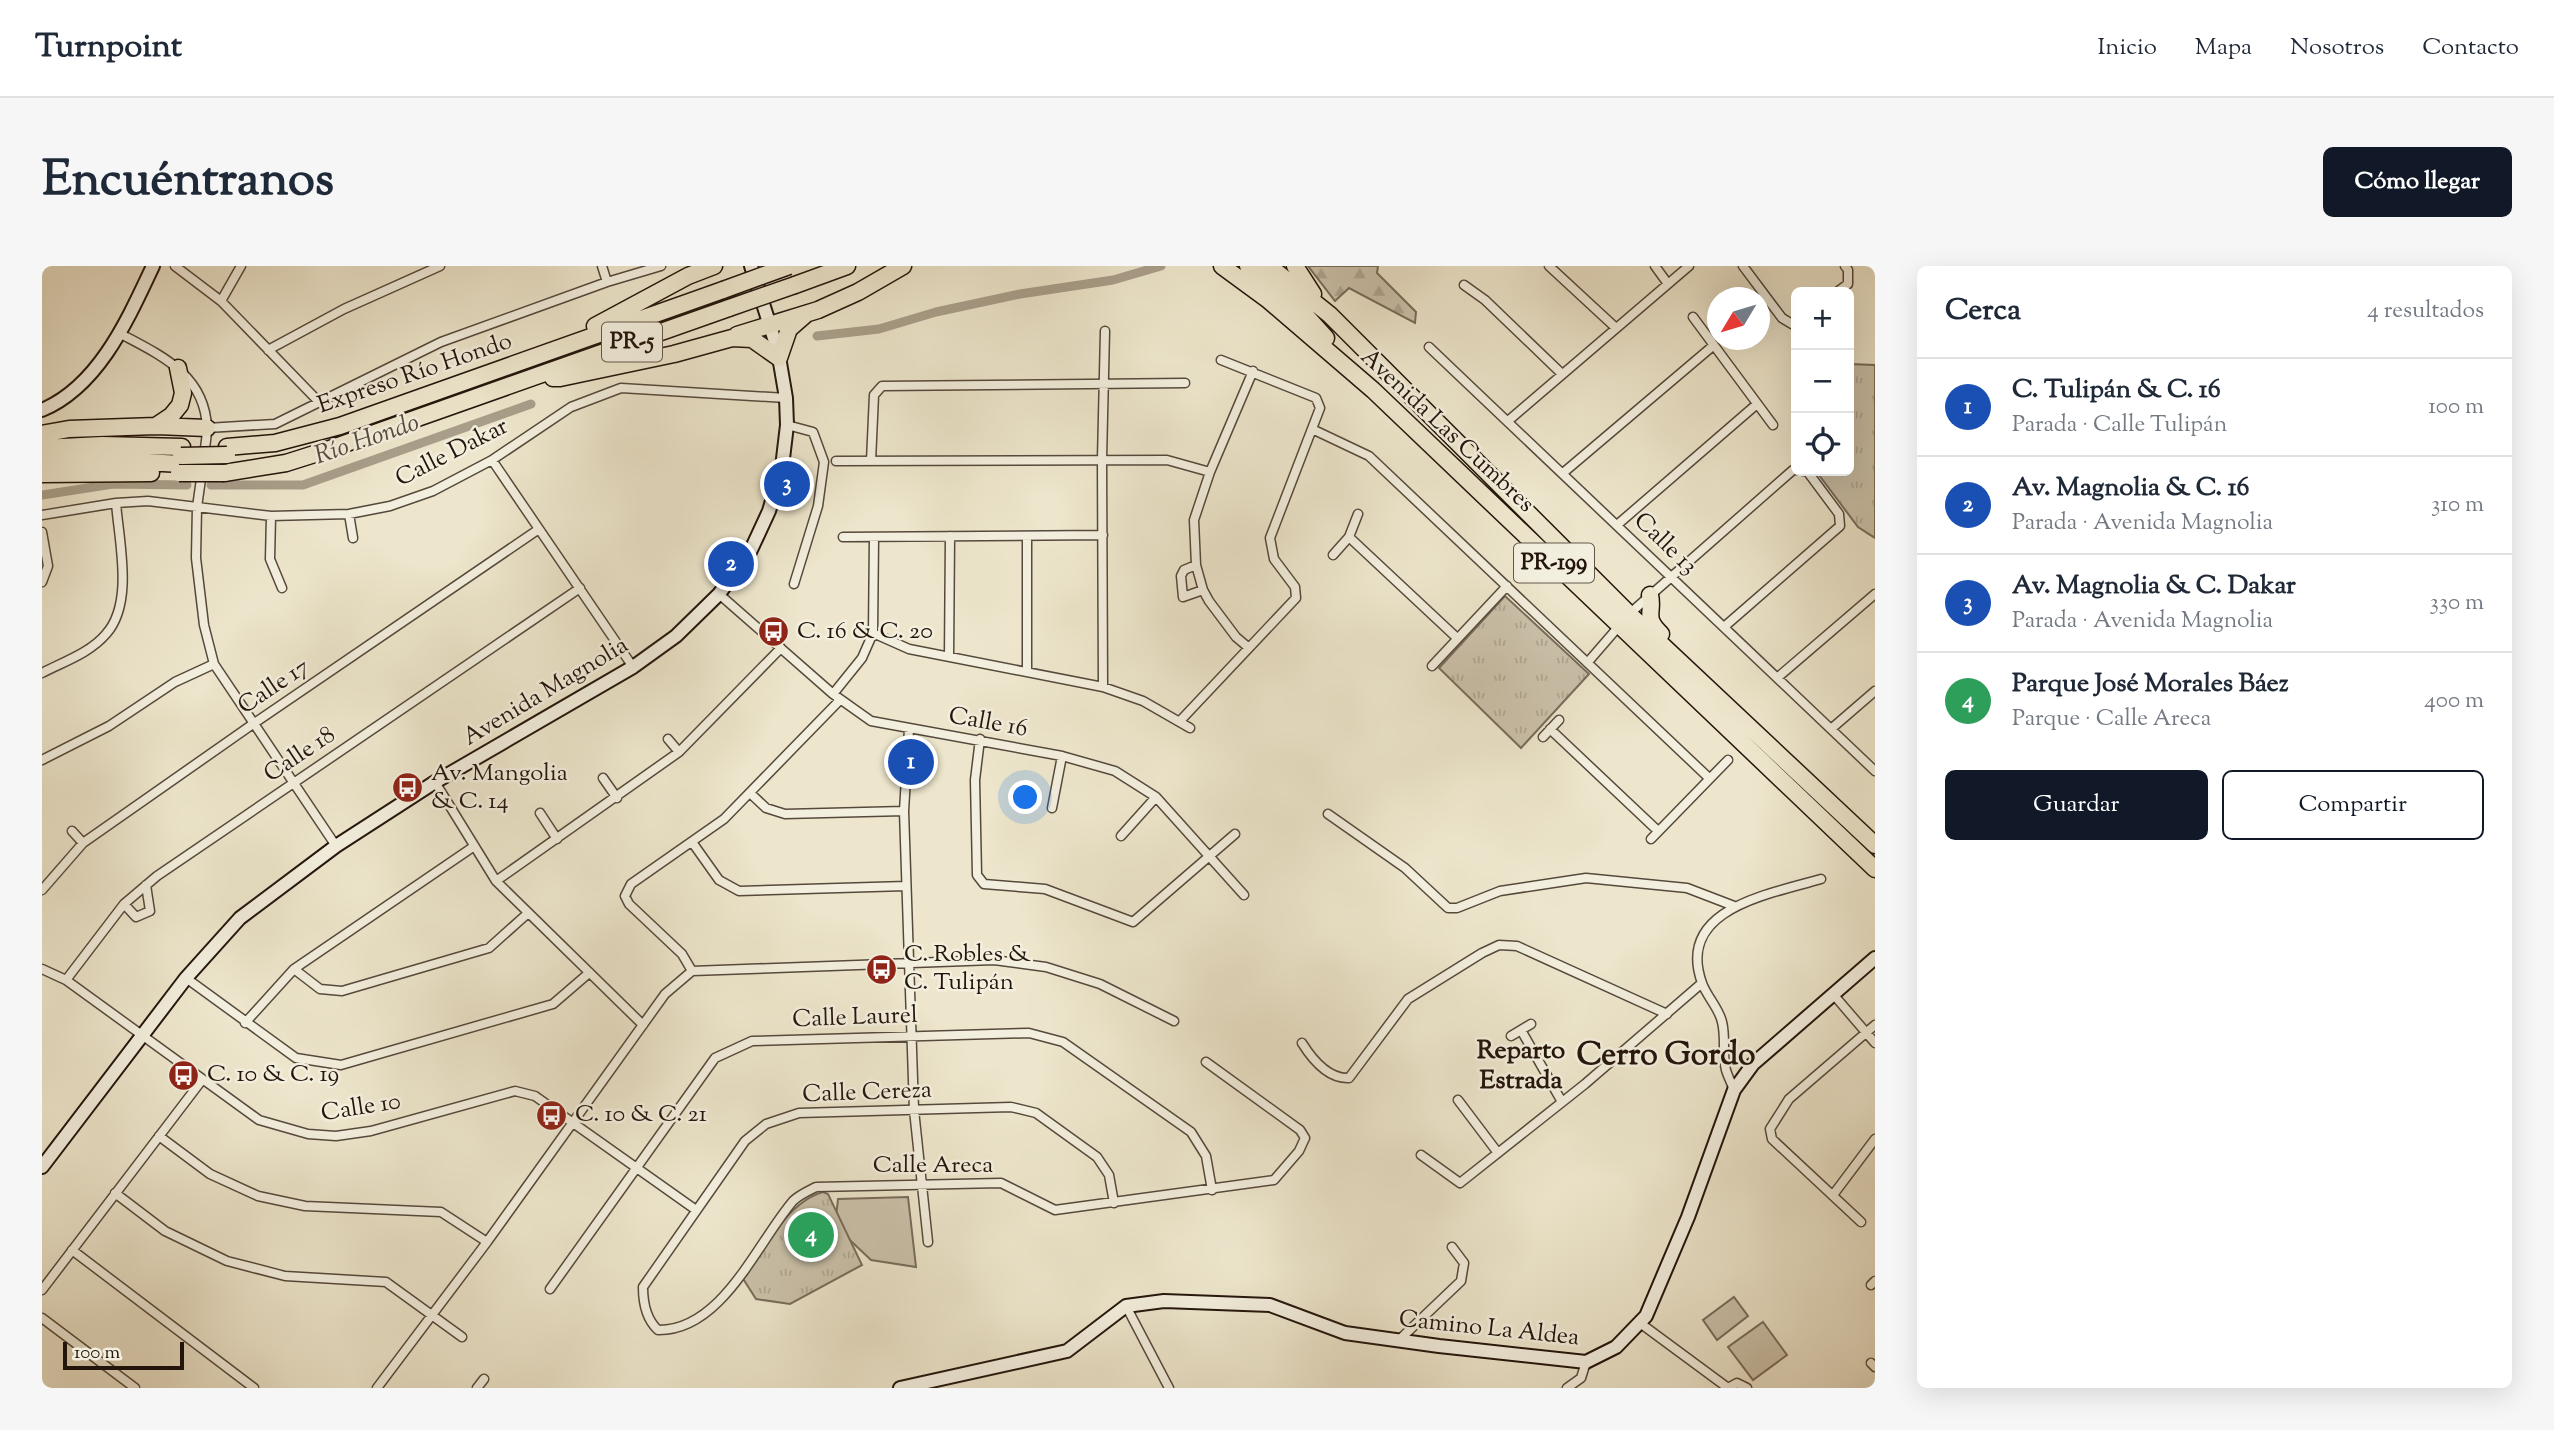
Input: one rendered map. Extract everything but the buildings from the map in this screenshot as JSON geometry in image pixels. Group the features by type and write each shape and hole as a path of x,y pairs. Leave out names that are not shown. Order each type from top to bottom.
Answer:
{"highway":[{"path":"571,343 582,332 688,276 714,266"},
{"name":"Expreso Río Hondo","path":"42,448 102,445 181,460 226,460 257,446 340,426 790,266"},
{"name":"Expreso Río Hondo","path":"42,474 109,471 181,460 226,460 257,470 303,458 847,266"},
{"path":"732,338 740,332 805,315 859,292 903,266"},
{"name":"Avenida Las Cumbres","path":"1223,266 1267,299 1373,390 1624,620 1717,696 1875,845"},
{"path":"1248,266 1299,308 1373,390"},
{"name":"Avenida Las Cumbres","path":"1269,266 1330,315 1624,620 1875,869"},
{"path":"1295,266 1330,315"},
{"path":"536,376 560,378 674,354 732,338 752,339 779,358 789,329 805,315"},
{"path":"156,426 171,416 180,405 183,393 178,368"},
{"path":"42,434 69,429 156,426 207,428"},
{"path":"42,455 113,453 181,460"},
{"path":"42,462 181,460"},
{"path":"1650,595 1651,623 1715,687 1717,696"}],"street":[{"path":"42,410 52,406 88,377 119,333 153,266"},
{"path":"175,266 221,301 319,402"},
{"path":"221,301 241,266"},
{"path":"268,350 344,309 440,266"},
{"path":"602,266 607,282"},
{"path":"207,428 275,425 441,342 607,282 661,266"},
{"name":"Avenida Magnolia","path":"42,1167 186,978 240,918 336,846 435,782 633,667 676,636 719,594 750,552 769,511 782,467 787,425 786,398 779,358 751,266"},
{"path":"1549,266 1616,328"},
{"path":"1655,266 1668,284"},
{"path":"1508,421 1689,266"},
{"path":"1744,266 1782,318 1791,323"},
{"path":"1845,266 1848,271 1848,285 1845,287"},
{"path":"1464,285 1485,299 1562,374"},
{"path":"1693,317 1707,336"},
{"path":"1103,687 1102,459 1105,331"},
{"path":"119,333 172,362 188,378 201,399 207,428 197,507 196,558 204,625 215,664 336,846"},
{"name":"Calle 13","path":"1429,347 1875,771"},
{"path":"1563,473 1708,350"},
{"path":"1718,350 1773,425"},
{"path":"1180,721 1296,597 1295,587 1274,559 1270,538 1320,408 1316,398 1222,360"},
{"path":"1249,648 1222,619 1203,590 1196,565 1194,520 1210,472 1253,371"},
{"path":"872,461 874,394 882,386 1185,383"},
{"name":"Calle Dakar","path":"42,515 116,503 148,501 271,516 349,514 390,506 433,491 492,460 570,407 621,388 786,398"},
{"path":"1617,525 1758,404"},
{"path":"787,425 813,432 824,463 818,506 794,584"},
{"path":"1312,429 1369,456 1709,778"},
{"path":"492,460 633,667"},
{"path":"836,461 1167,460 1210,472"},
{"path":"1588,662 1624,620 1670,576 1791,472"},
{"path":"1724,627 1840,527 1839,514 1809,476"},
{"path":"42,673 82,653 106,635 118,617 123,595 116,503"},
{"path":"349,514 353,538"},
{"path":"1332,555 1349,537 1358,514"},
{"path":"271,516 271,559 282,588"},
{"name":"Calle 17","path":"42,890 83,843 539,529"},
{"path":"42,532 48,566 42,582"},
{"path":"843,537 1103,535"},
{"path":"949,657 950,536"},
{"path":"1027,536 1027,672"},
{"path":"833,694 862,657 873,633 874,537"},
{"path":"1349,537 1457,638"},
{"path":"1196,565 1184,570 1181,576 1183,597 1203,590"},
{"path":"1432,666 1507,586"},
{"name":"Calle 18","path":"66,980 124,904 145,885 580,588"},
{"name":"Calle 16","path":"719,594 840,700 870,721 980,739 1062,756 1115,771 1156,797 1244,895"},
{"path":"1777,678 1875,594"},
{"path":"873,633 909,649 1103,687 1143,701 1190,728"},
{"path":"496,881 679,752 781,648"},
{"path":"42,760 109,726 175,682 215,664"},
{"path":"1831,729 1875,691"},
{"path":"692,971 682,954 629,904 625,895 631,884 724,819 840,700"},
{"path":"1543,737 1559,720"},
{"path":"909,729 904,811 908,962 914,1110 928,1242"},
{"path":"1550,729 1658,831"},
{"path":"668,739 679,752"},
{"path":"980,739 975,780 977,874 984,884 1045,889 1133,922 1235,834"},
{"path":"1052,808 1062,756"},
{"path":"1651,839 1728,760"},
{"path":"603,778 617,798"},
{"path":"435,782 496,881 643,1025"},
{"path":"750,793 766,808 785,814 904,811"},
{"path":"1121,836 1156,797"},
{"path":"540,813 557,839"},
{"path":"1328,814 1405,868 1448,908 1457,908 1500,891 1586,878 1686,888 1734,906"},
{"path":"72,831 83,843"},
{"path":"692,842 719,880 739,891 906,886"},
{"path":"245,1023 294,969 473,847"},
{"path":"1734,1090 1726,1071 1722,1021 1702,983 1698,959 1703,936 1714,919 1734,906 1821,879"},
{"path":"124,904 136,917 150,911 145,885"},
{"path":"294,969 320,989 342,991 489,948 527,914"},
{"path":"1302,1043 1313,1061 1339,1078 1349,1078 1408,999 1499,945 1517,946 1667,1014"},
{"name":"Camino La Aldea","path":"900,1388 1067,1351 1126,1306 1164,1301 1270,1305 1345,1333 1586,1362 1616,1347 1646,1316 1688,1217 1734,1090 1752,1064 1875,958"},
{"path":"377,1388 487,1242 665,994 692,971 994,960 1046,967 1100,984 1174,1021"},
{"name":"Calle 10","path":"42,969 66,980 259,1120 308,1134 336,1136 371,1131 515,1091 535,1096 696,1210"},
{"path":"186,978 296,1058 341,1065 553,1004 589,973"},
{"path":"1421,1155 1460,1183 1562,1102 1702,983"},
{"path":"1833,994 1875,1043"},
{"path":"1511,1036 1531,1024"},
{"path":"1861,1222 1772,1139 1770,1129 1789,1099 1875,1025"},
{"path":"1521,1030 1562,1102"},
{"name":"Calle Laurel","path":"550,1289 715,1058 751,1041 1029,1033 1063,1042 1191,1132 1206,1156 1212,1190"},
{"name":"Calle Areca","path":"647,1314 658,1331 668,1331 697,1319 712,1308 795,1199 816,1187 1000,1183 1055,1210 1274,1180 1299,1151 1305,1138 1300,1130 1206,1062"},
{"path":"42,1290 202,1080"},
{"path":"1458,1100 1498,1153"},
{"name":"Calle Cereza","path":"647,1314 643,1303 643,1287 746,1141 766,1124 799,1113 1012,1107 1036,1113 1097,1157 1109,1175 1114,1203"},
{"path":"159,1136 210,1174 258,1196 305,1206 441,1212 487,1242"},
{"path":"1833,1195 1875,1139"},
{"path":"115,1193 165,1230 227,1261 285,1276 386,1282 462,1337"},
{"path":"1398,1341 1461,1281 1464,1263 1452,1247"},
{"path":"72,1250 254,1388"},
{"path":"1126,1306 1169,1388"},
{"path":"42,1318 135,1388"},
{"path":"1640,1322 1728,1388 1737,1383 1748,1388"},
{"path":"1567,1388 1581,1378 1586,1362"},
{"path":"477,1388 484,1379"}],"green space":[{"path":"1308,266 1378,266 1377,273 1416,312 1415,323 1349,288 1335,301"},
{"path":"1854,364 1875,365 1875,538 1858,527 1820,476 1854,476"},
{"path":"1505,596 1589,674 1521,748 1439,668"},
{"path":"823,1192 828,1194 862,1265 790,1304 756,1299 742,1277 788,1216 799,1205"},
{"path":"908,1197 916,1267 871,1260 835,1226 838,1199"},
{"path":"1734,1297 1748,1316 1717,1340 1703,1320"},
{"path":"1763,1322 1787,1355 1753,1380 1728,1347"}],"waterway":[{"name":"Río Hondo","path":"817,336 879,329 936,312 1020,294 1113,280 1161,266"},
{"name":"Río Hondo","path":"211,485 303,485 531,404"},
{"name":"Río Hondo","path":"42,495 113,484 187,485"}],"place":[{"name":"Av. Magnolia & C. Dakar","path":"787,484"},
{"name":"Av. Magnolia & C. 16","path":"731,564"},
{"name":"C. 16 & C. 20","path":"774,632"},
{"name":"C. Tulipán & C. 16","path":"911,762"},
{"name":"Av. Mangolia & C. 14","path":"408,788"},
{"name":"C. Robles & C. Tulipán","path":"881,969"},
{"name":"C. 10 & C. 19","path":"184,1075"},
{"name":"C. 10 & C. 21","path":"552,1115"},
{"name":"Parque José Morales Báez","path":"811,1235"}],"district":[{"name":"Cerro Gordo","path":"1666,1056"},
{"name":"Reparto Estrada","path":"1521,1066"}]}
